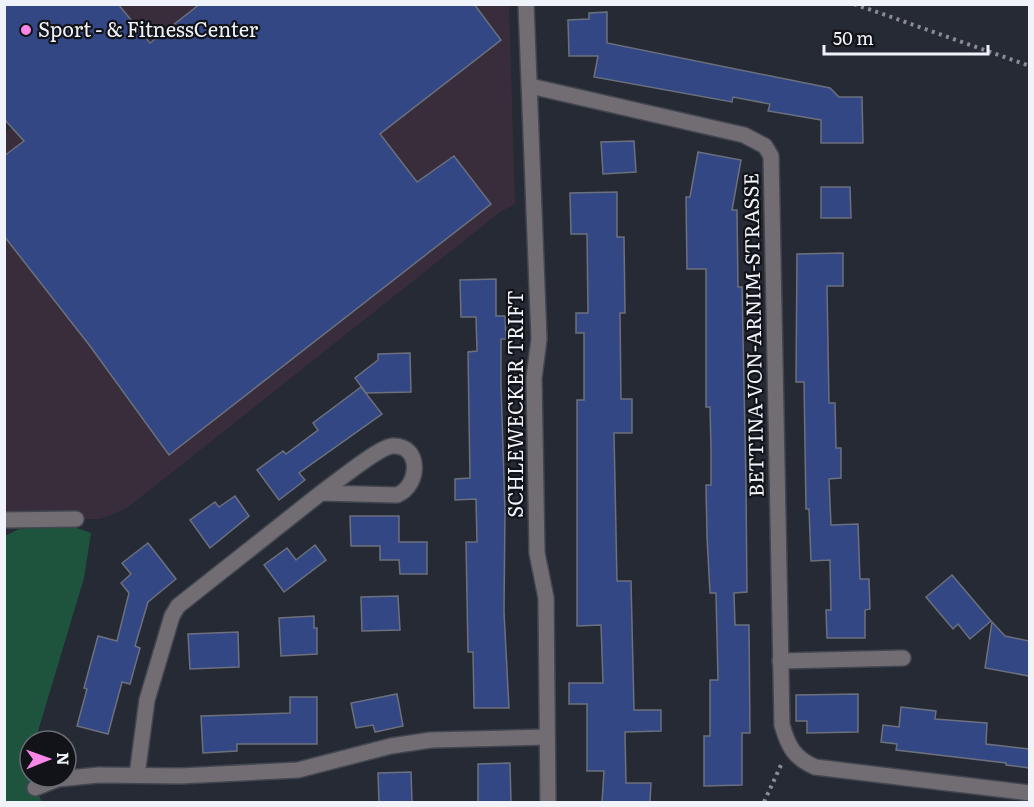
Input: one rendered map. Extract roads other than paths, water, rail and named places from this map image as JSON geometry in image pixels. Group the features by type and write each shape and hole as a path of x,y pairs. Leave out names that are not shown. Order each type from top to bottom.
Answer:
{"street":[{"name":"SCHLEWECKER TRIFT","path":"526,4 539,339 534,378 537,542 546,598 548,802"},
{"name":"BETTINA-VON-ARNIM-STRASSE","path":"530,86 744,135 765,146 771,156 780,661 782,725 789,747 802,762 815,767 1029,793"},
{"path":"137,775 147,700 172,616 178,606 321,493 384,448 402,447 411,454 414,464 412,483 405,491 397,495 321,493"},
{"path":"4,520 76,519"},
{"path":"780,661 903,658"},
{"path":"78,778 298,770 412,742 547,737"}],"place":[{"name":"Sport - & FitnessCenter","path":"26,30"}]}
